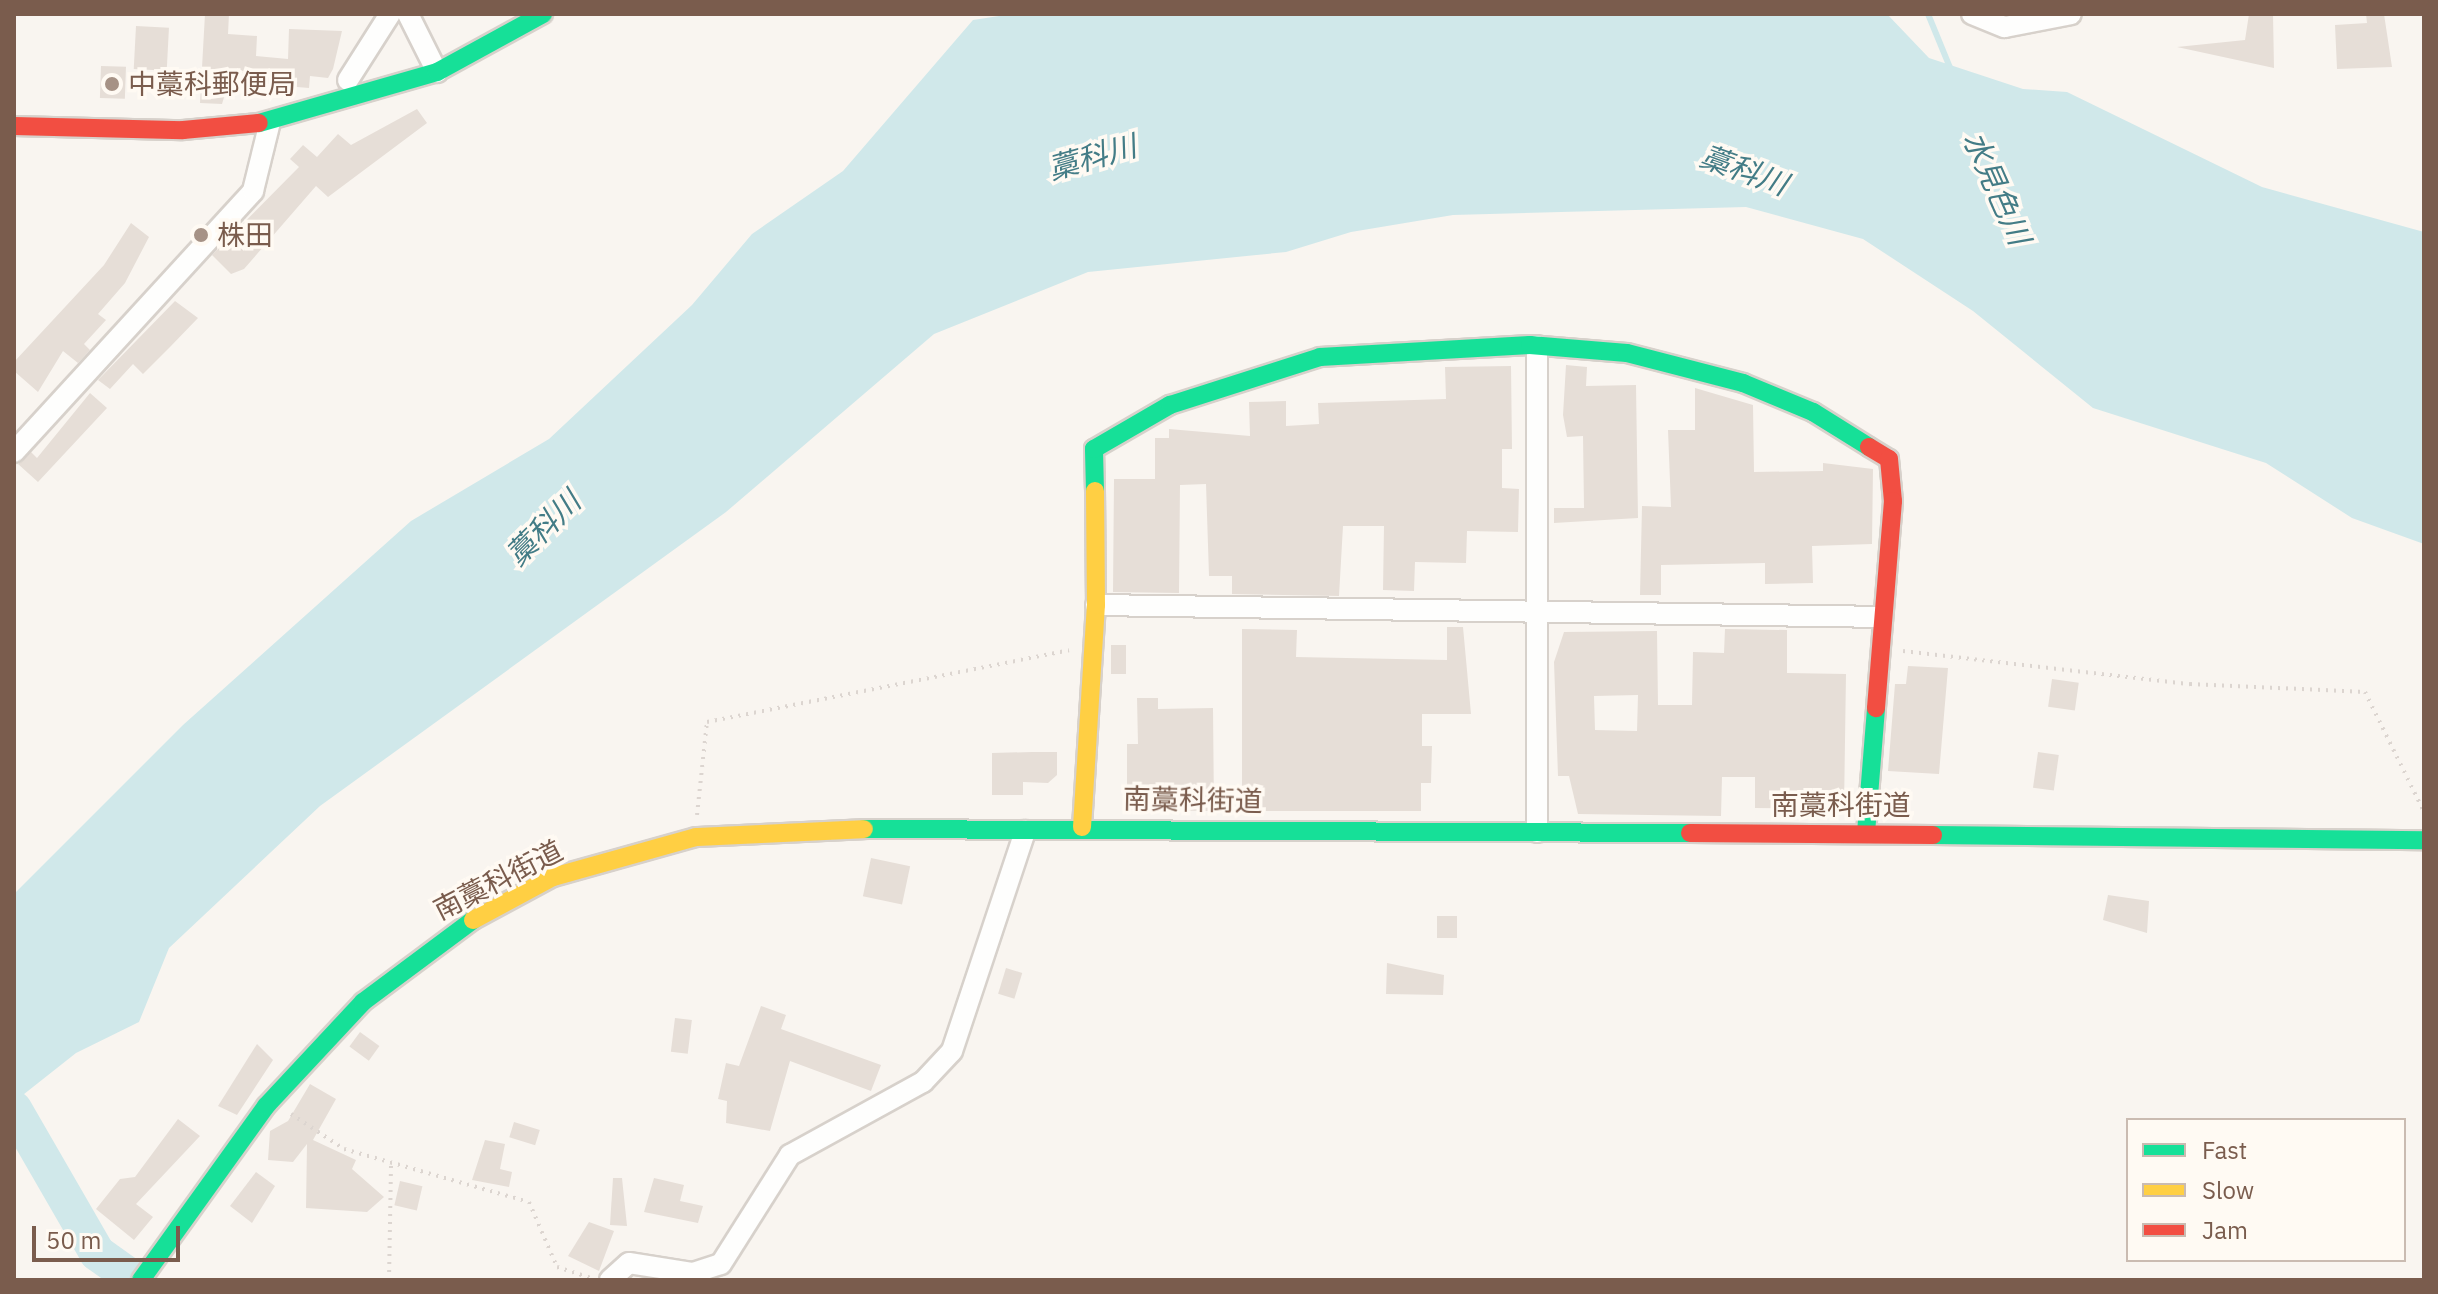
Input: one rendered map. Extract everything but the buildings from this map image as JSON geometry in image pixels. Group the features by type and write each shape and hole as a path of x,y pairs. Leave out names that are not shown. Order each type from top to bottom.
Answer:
{"main road":[{"path":"14,126 183,130 270,122 437,72 543,14"},
{"path":"1082,827 1096,605 1094,449 1170,405 1320,357 1537,346 1627,353 1743,383 1881,451 1889,459 1893,501 1866,833"},
{"name":"南藁科街道","path":"141,1280 266,1106 363,1002 452,931 553,877 696,837 802,829 1025,831 1082,827 2424,840"}],"street":[{"path":"348,80 390,14"},
{"path":"408,14 437,72"},
{"path":"1972,14 2005,27 2071,14"},
{"path":"14,452 253,191 270,122"},
{"path":"1537,346 1537,832"},
{"path":"1096,605 1882,617"},
{"path":"610,1280 629,1263 693,1273 721,1264 790,1155 933,1072 952,1051 1025,831"}],"path":[{"path":"696,837 707,722 942,670 1092,647"},
{"path":"1880,648 2190,684 2365,692 2424,812"},
{"path":"266,1106 297,1115 344,1149 529,1202 557,1267 598,1280"},
{"path":"389,1280 391,1164"}],"water":[{"path":"1012,14 1887,14 1929,58 2023,89 2067,92 2262,187 2424,232 2424,544 2352,518 2266,463 2093,408 1973,311 1863,239 1746,207 1453,215 1351,232 1286,252 1088,272 934,334 726,512 320,806 169,948 139,1022 76,1053 14,1102 14,894 183,725 411,521 549,439 692,305 752,234 843,171 973,20"}],"waterway":[{"path":"1928,14 1951,70"},
{"path":"14,1109 97,1253 135,1280"}],"traffic: fast":[{"path":"259,123 437,72 543,14"},
{"path":"1095,491 1094,449 1170,405 1320,357 1530,345 1627,353 1743,383 1813,412 1869,447"},
{"path":"1866,833 1876,708"},
{"path":"864,829 1690,833"},
{"path":"1933,835 2424,840"},
{"path":"141,1280 266,1106 363,1002 473,920"}],"traffic: slow":[{"path":"1082,827 1096,605 1095,491"},
{"path":"473,920 553,877 696,837 864,829"}],"traffic: jam":[{"path":"14,126 183,130 259,123"},
{"path":"1869,447 1889,459 1893,501 1876,708"},
{"path":"1690,833 1933,835"}],"place":[{"name":"中藁科郵便局","path":"112,84"},
{"name":"株田","path":"201,235"}],"water label":[{"name":"藁科川","path":"1092,157"},
{"name":"藁科川","path":"1744,170"},
{"name":"水見色川","path":"1997,188"},
{"name":"藁科川","path":"543,528"}]}
